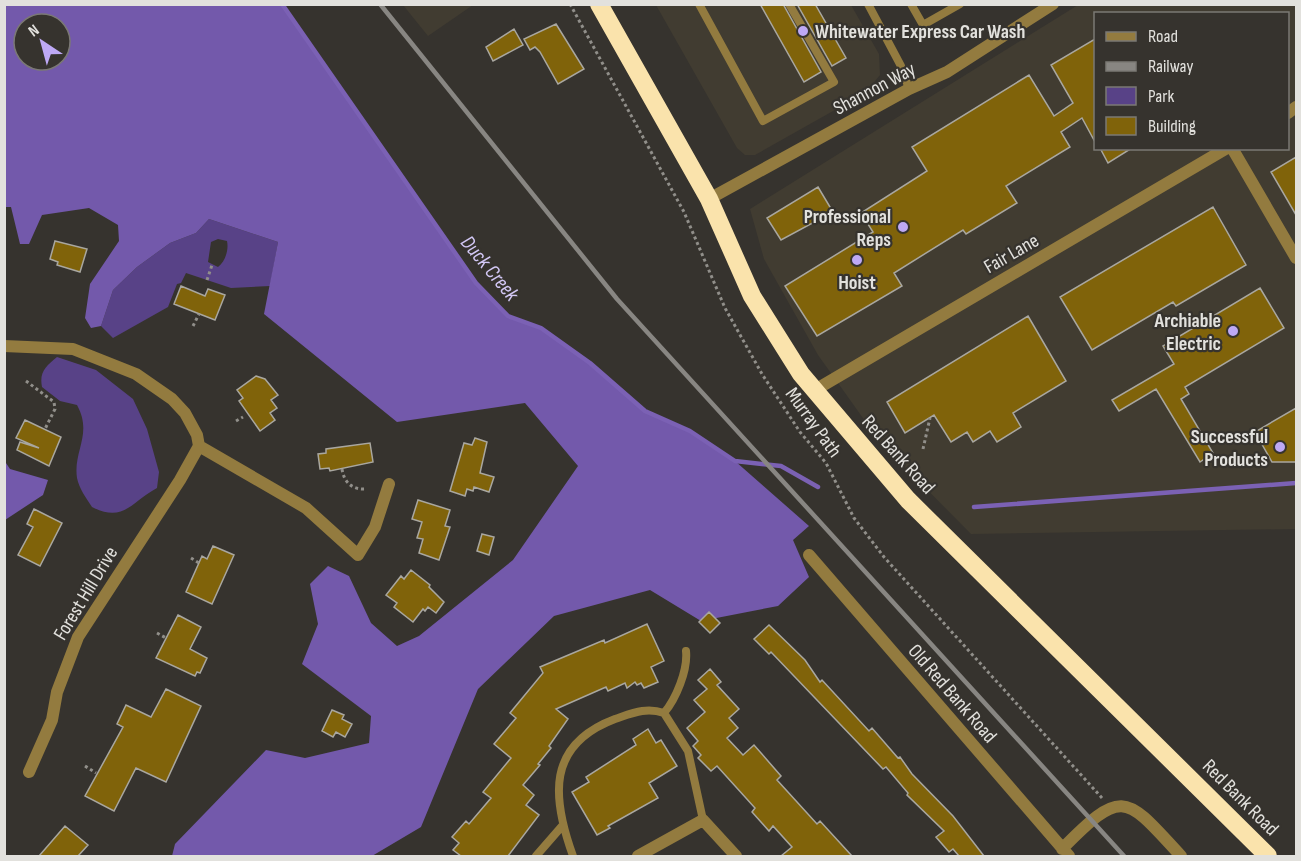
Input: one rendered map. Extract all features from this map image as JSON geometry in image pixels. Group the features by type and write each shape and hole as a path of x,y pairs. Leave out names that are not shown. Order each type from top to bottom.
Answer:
{"highway":[{"name":"Red Bank Road","path":"599,4 709,199 752,296 800,372 908,500 1268,856"}],"street":[{"name":"Shannon Way","path":"709,199 909,89 947,72 1053,4"},
{"name":"Fair Lane","path":"815,390 1224,150"},
{"path":"1233,150 1296,258"},
{"path":"4,346 74,349 136,374 172,399 185,413 197,435 199,446 306,508 358,555 375,527 389,484"},
{"name":"Forest Hill Drive","path":"29,772 52,720 57,692 78,637 180,480 199,446"},
{"name":"Old Red Bank Road","path":"809,555 1066,853"},
{"path":"1066,853 1090,820 1108,807 1126,807 1143,815 1181,856"},
{"path":"638,856 703,820 736,856"}],"lane":[{"path":"699,4 764,121 834,82 789,4"},
{"path":"868,4 901,66 909,89"},
{"path":"911,4 923,25 960,4"},
{"path":"664,713 675,695 687,660 686,651"},
{"path":"573,856 563,825 557,781 566,758 581,739 609,722 645,709 664,713 688,751 703,820"},
{"path":"536,856 563,825"}],"path":[{"name":"Murray Path","path":"570,4 684,212 725,308 756,364 800,432 826,463 854,518 884,556 1096,788 1108,807"},
{"path":"207,280 212,265"},
{"path":"194,326 199,314"},
{"path":"26,381 54,402 55,409 45,429"},
{"path":"237,422 243,417"},
{"path":"923,449 930,418"},
{"path":"342,469 343,476 350,486 366,489"},
{"path":"191,558 199,563"},
{"path":"157,633 166,638"},
{"path":"85,766 96,773"}],"shaded area":[{"path":"4,5 282,5 476,283 507,316 541,328 590,363 645,411 690,431 735,461 809,526 793,540 809,577 778,606 701,621 650,590 554,616 478,689 421,827 372,856 172,856 175,844 266,750 305,758 369,743 371,716 302,664 318,624 310,584 328,566 349,576 371,623 397,646 419,636 513,560 578,466 525,403 397,422 264,314 278,242 209,219 196,233 170,243 137,267 113,290 101,326 91,328 85,318 90,284 119,241 118,225 89,208 42,215 29,244 20,244 11,207 5,207"},
{"path":"403,5 473,5 428,36"},
{"path":"656,5 851,5 879,54 880,75 865,93 755,155 745,155 737,148"},
{"path":"1078,5 1296,5 1296,529 971,534 880,442 818,355 764,259 750,209"},
{"path":"4,460 10,469 48,480 43,495 5,520"}],"green space":[{"path":"209,219 278,242 270,286 231,288 186,273 181,283 177,284 168,307 113,338 101,326 113,290 137,267 170,243 196,233","holes":["218,239 227,241 227,252 220,265 218,267 208,262 211,242"]},
{"path":"57,357 96,370 133,399 147,429 159,472 157,488 127,509 112,513 92,507 81,489 77,478 77,468 83,434 81,415 77,405 60,401 42,387 44,370"}],"building":[{"path":"760,4 783,4 821,72 804,82"},
{"path":"797,4 815,4 846,58 832,66"},
{"path":"556,24 584,69 558,84 540,52 535,47 530,50 524,39"},
{"path":"514,29 523,45 493,61 486,47"},
{"path":"1094,40 1094,140 1082,118 1061,132 1070,147 1006,186 1017,203 966,234 963,230 894,273 902,286 817,336 785,286 873,232 861,213 927,171 912,147 1029,75 1054,116 1073,103 1051,65"},
{"path":"1101,150 1129,150 1108,163"},
{"path":"1296,157 1296,215 1271,172"},
{"path":"818,187 833,212 781,240 767,218"},
{"path":"1213,207 1246,265 1176,306 1173,302 1092,350 1060,297"},
{"path":"55,241 87,249 80,272 57,265 58,262 50,259"},
{"path":"181,286 205,296 208,289 225,295 215,320 174,304"},
{"name":"Archiable Electric","path":"1260,288 1284,328 1185,387 1189,394 1181,399 1213,453 1200,462 1156,389 1119,411 1112,400 1174,364 1163,346"},
{"path":"1028,316 1066,381 1013,413 1021,427 997,442 990,431 973,442 967,432 951,442 934,415 905,433 887,402"},
{"path":"256,376 265,379 278,395 271,400 277,408 270,413 275,420 260,431 239,401 243,398 237,390"},
{"name":"Successful Products","path":"1296,408 1296,462 1272,462 1255,432"},
{"path":"25,420 61,437 49,466 17,450 20,442 39,448 16,438"},
{"path":"475,438 487,442 480,473 494,477 489,492 474,487 473,491 467,489 465,496 450,491 464,443 472,445"},
{"path":"370,443 373,462 330,471 329,468 320,469 318,454 326,453 326,449"},
{"path":"418,500 450,510 445,526 450,527 439,560 419,553 423,539 417,538 422,522 412,519"},
{"path":"34,509 62,523 40,566 18,555 33,527 27,524"},
{"path":"482,534 494,537 489,555 477,551"},
{"path":"213,546 234,555 212,604 186,592 202,556 207,559"},
{"path":"411,570 430,585 429,587 444,602 436,613 428,607 425,611 423,609 413,622 394,607 397,603 386,595 401,576 404,579"},
{"path":"709,612 720,623 710,633 699,622"},
{"path":"178,615 201,627 190,649 207,658 200,673 197,672 195,676 156,658"},
{"path":"647,624 664,661 651,667 658,682 644,688 641,683 637,685 635,682 627,688 625,683 608,691 606,687 556,709 568,719 549,746 551,748 538,764 540,765 523,785 534,795 526,805 539,815 508,856 461,856 453,850 459,843 452,837 466,821 469,824 491,798 483,792 511,758 494,744 516,718 510,713 543,673 540,667 604,640 605,643"},
{"path":"769,625 805,660 820,682 822,680 869,731 872,728 898,758 900,757 912,774 953,816 984,856 959,856 953,849 949,852 936,837 944,831 907,795 908,793 886,767 883,769 771,652 769,654 754,639"},
{"path":"710,669 721,682 717,685 739,709 729,718 738,728 727,738 743,755 754,745 781,776 777,780 817,824 820,821 852,856 781,856 792,847 773,826 769,831 752,812 755,808 717,766 711,771 698,758 701,755 693,746 698,741 687,728 705,712 694,700 707,689 698,680"},
{"path":"166,689 201,706 166,782 136,768 114,811 85,796 123,727 117,724 126,705 151,717"},
{"path":"332,710 344,715 342,719 352,724 345,737 336,732 333,737 322,731"},
{"path":"648,729 656,743 661,740 677,766 649,783 658,798 608,826 610,828 597,835 572,792 589,782 586,777 636,745 633,739"},
{"path":"65,826 88,845 78,856 39,856"}],"waterway":[{"name":"Duck Creek","path":"282,4 476,283 508,316 541,328 590,363 645,411 690,431 735,461 781,466 818,487"},
{"path":"974,507 1296,483"}],"railway":[{"path":"380,4 617,299 1124,856"}],"place":[{"name":"Whitewater Express Car Wash","path":"803,31"},
{"name":"Professional Reps","path":"903,227"},
{"name":"Hoist","path":"857,260"},
{"name":"Archiable Electric","path":"1233,331"},
{"name":"Successful Products","path":"1280,447"}]}
